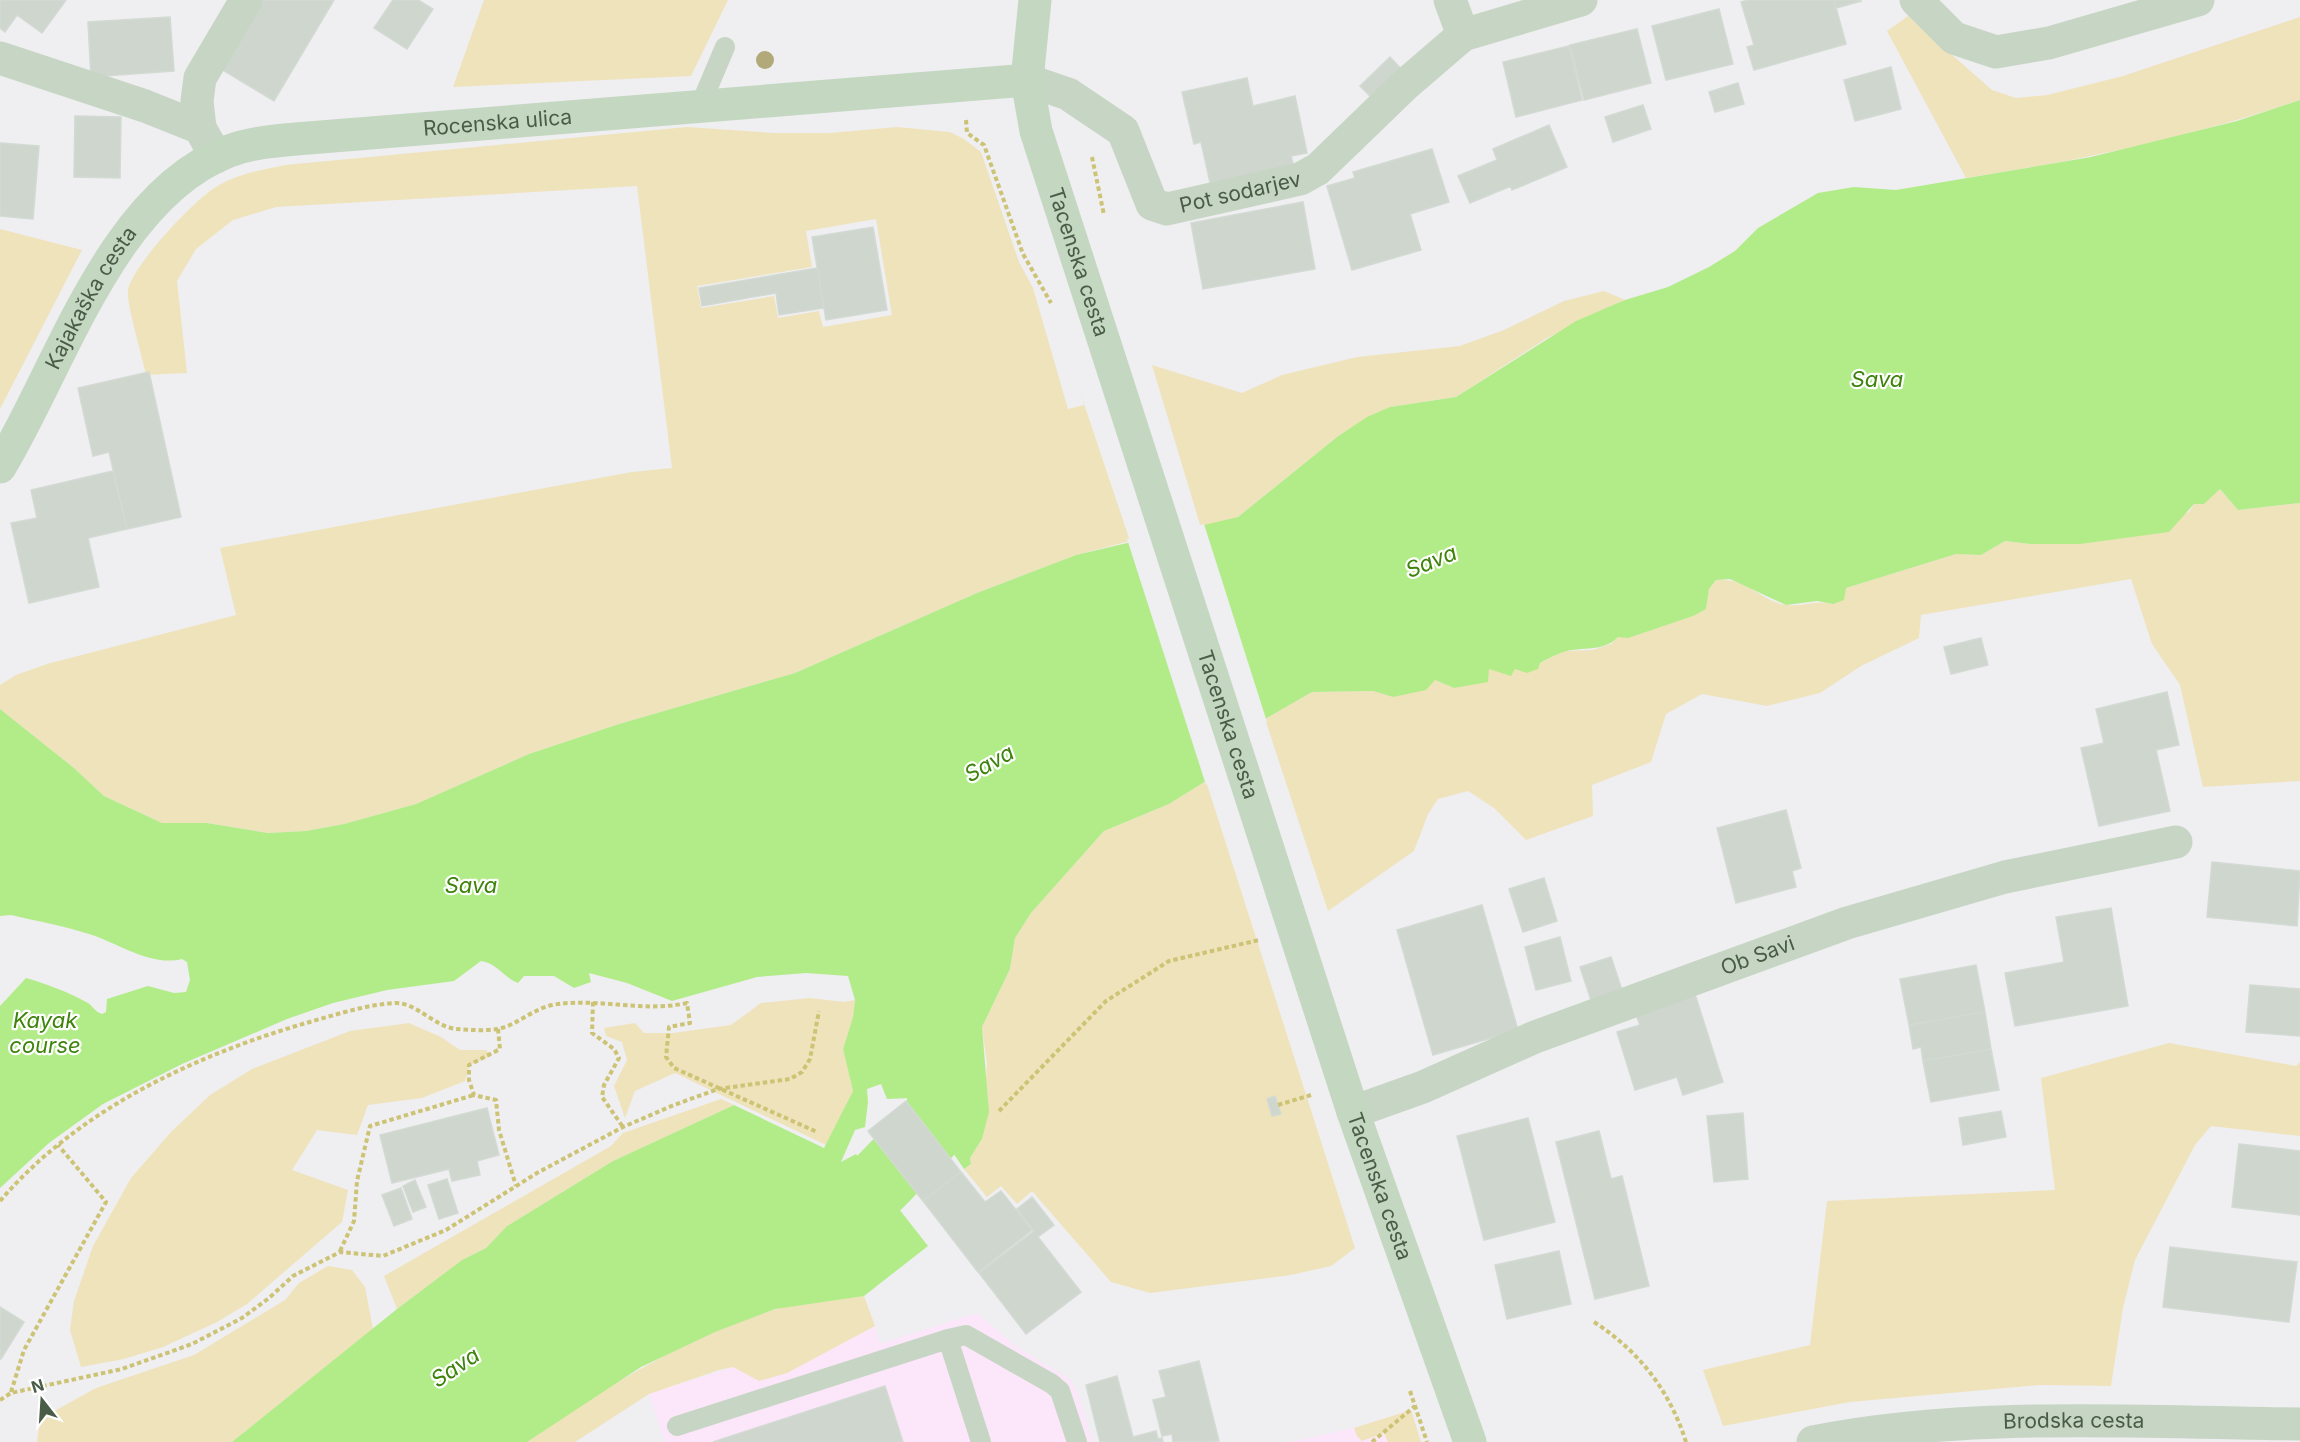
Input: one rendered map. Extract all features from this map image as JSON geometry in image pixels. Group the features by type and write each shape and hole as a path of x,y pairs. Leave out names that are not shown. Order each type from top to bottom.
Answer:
{"main road":[{"name":"Tacenska cesta","path":"1035,0 1027,80 1036,131 1353,1112 1470,1442"},
{"name":"Rocenska ulica","path":"216,157 264,142 1027,80"},
{"name":"Kajakaška cesta","path":"0,467 88,298 119,246 178,180 216,157"}],"street":[{"path":"216,157 200,129 197,101 200,78 246,0"},
{"path":"1450,0 1463,35"},
{"name":"Pot sodarjev","path":"1027,80 1068,94 1123,131 1152,204 1167,209 1300,179 1318,168 1406,84 1463,35 1581,0"},
{"path":"1916,0 1954,38 1996,52 2049,43 2198,0"},
{"path":"0,58 145,106 200,129"},
{"name":"Ob Savi","path":"1353,1112 1423,1087 1535,1037 1847,923 2005,877 2176,842"},
{"name":"Brodska cesta","path":"1813,1442 1927,1427 2030,1422 2138,1432 2300,1424"}],"lane":[{"path":"700,106 725,47"},
{"path":"677,1426 966,1335 1052,1384 1060,1391 1077,1442"},
{"path":"948,1339 981,1442"}],"path":[{"name":"Tacenska cesta","path":"962,84 967,133 984,145 1023,254 1056,312"},
{"path":"999,1111 1106,1001 1169,961 1240,942 1263,939"},
{"path":"593,1002 592,1033 614,1049 619,1058 604,1085 602,1097 623,1127"},
{"path":"0,1201 15,1184 58,1145 90,1120 171,1075 224,1051 278,1032 360,1008 398,1003 453,1029 498,1029 550,1005 593,1002 663,1008 687,1003 690,1023 669,1026 666,1057 674,1068 817,1132"},
{"path":"0,1400 11,1393 122,1369 192,1344 242,1318 293,1276 339,1252 383,1256 446,1230 516,1186 623,1127 718,1089 790,1079 802,1072 810,1059 819,1011"},
{"path":"474,1095 469,1080 470,1065 500,1049 498,1029"},
{"path":"339,1252 354,1221 357,1181 370,1126 474,1095 496,1100 499,1130 516,1186"},
{"path":"1278,1105 1313,1095"},
{"path":"11,1393 24,1350 106,1202 58,1145"},
{"path":"1594,1322 1619,1338 1643,1362 1679,1420 1686,1442"},
{"path":"1372,1442 1415,1406"}],"shaded area":[{"path":"484,0 728,0 691,76 453,87"},
{"path":"1908,16 1992,90 2016,98 2047,95 2123,76 2300,17 2300,100 2218,125 2134,146 2051,164 1966,178 1887,31"},
{"path":"687,127 774,133 830,133 897,127 950,132 981,152 1019,262 1033,288 1068,409 1084,405 1079,389 1130,541 1076,555 977,593 795,673 619,724 529,754 416,804 344,824 306,831 268,833 207,823 162,823 104,796 74,768 0,709 0,685 16,675 47,664 236,615 220,548 632,472 672,468 637,186 276,207 233,220 196,249 177,281 187,373 146,375 128,297 132,279 141,265 179,219 216,187 241,176 285,165","holes":["876,219 892,315 823,327 819,311 778,318 774,296 701,308 697,286 812,267 806,231"]},
{"path":"0,229 82,250 0,409"},
{"path":"1604,291 1625,300 1547,338 1456,397 1390,407 1337,437 1238,517 1201,528 1152,365 1242,393 1282,375 1357,357 1460,346 1504,330 1564,301"},
{"path":"2220,489 2238,510 2300,503 2300,781 2203,787 2180,685 2152,644 2131,579 1921,615 1919,638 1861,666 1820,693 1767,706 1702,694 1666,714 1651,762 1592,785 1593,816 1526,840 1494,808 1468,791 1438,799 1428,814 1414,851 1328,911 1265,719 1312,692 1373,691 1393,697 1435,680 1454,688 1489,668 1515,669 1540,663 1564,651 1593,650 1611,644 1618,637 1706,609 1709,589 1716,580 1737,582 1777,603 1786,605 1833,604 1846,588 1956,554 1981,555 2005,541 2030,544 2189,512 2194,504 2204,504"},
{"path":"1206,781 1355,1248 1331,1266 1291,1275 1150,1293 1111,1282 1032,1191 1017,1204 1001,1186 987,1197 964,1169 971,1164 970,1158 982,1139 987,1064 982,1027 1010,969 1015,938 1031,913 1104,831 1169,804"},
{"path":"810,998 844,1002 855,1000 853,1017 843,1049 853,1091 826,1145 675,1073 635,1091 625,1118 614,1086 627,1060 622,1042 606,1036 604,1028 635,1023 644,1033 673,1033 731,1025 761,1003"},
{"path":"409,1023 441,1037 460,1050 486,1050 491,1056 470,1065 465,1081 422,1098 368,1105 357,1135 317,1130 292,1170 348,1190 342,1222 247,1304 217,1322 163,1347 124,1359 81,1367 70,1330 74,1301 93,1246 131,1178 171,1132 210,1095 252,1069 350,1031"},
{"path":"2169,1043 2296,1066 2300,1062 2300,1136 2211,1126 2195,1145 2135,1260 2123,1308 2111,1386 2039,1385 1850,1402 1723,1426 1703,1370 1810,1345 1827,1201 2055,1190 2041,1078"},
{"path":"721,1099 734,1105 613,1161 507,1226 486,1248 462,1260 397,1309 384,1276 611,1146 623,1133"},
{"path":"328,1266 352,1270 365,1287 373,1329 232,1442 37,1442 40,1419 96,1388 194,1355 285,1300 299,1283"},
{"path":"864,1296 875,1326 787,1373 759,1381 733,1367 719,1370 649,1394 575,1442 527,1442 645,1366 707,1335 740,1321 795,1304"},
{"path":"977,1313 1018,1348 1069,1379 1077,1391 1093,1442 665,1442 649,1394 732,1367 787,1373 875,1326 880,1344"},
{"path":"1411,1410 1421,1442 1290,1442 1354,1428"},
{"path":"1411,1410 1421,1442 1388,1442 1384,1433 1362,1441 1357,1436 1354,1428"}],"water":[{"name":"Sava","path":"2300,100 2300,503 2238,510 2220,489 2204,504 2194,504 2169,532 2080,544 2030,544 2005,541 1981,555 1956,554 1846,588 1844,600 1833,604 1817,601 1786,605 1730,579 1716,580 1709,589 1706,609 1693,616 1628,638 1618,637 1599,647 1563,652 1540,663 1538,669 1527,673 1515,669 1511,676 1489,669 1488,682 1454,688 1435,680 1426,690 1393,697 1373,691 1312,692 1265,719 1206,781 1169,804 1104,831 1031,913 1015,938 1010,969 982,1027 989,1112 982,1139 970,1158 971,1164 964,1169 923,1108 917,1079 913,1081 911,1098 887,1099 881,1084 867,1089 865,1127 855,1130 841,1162 856,1154 928,1246 864,1296 775,1309 715,1332 641,1367 527,1442 232,1442 397,1309 462,1260 486,1248 507,1226 613,1161 734,1105 824,1148 853,1091 843,1049 853,1017 855,1000 848,976 806,973 757,977 672,1001 627,983 589,973 591,982 574,988 554,976 524,976 518,983 491,964 481,961 454,981 387,990 333,1003 287,1019 182,1064 103,1104 49,1143 0,1188 0,1006 26,978 73,995 102,1014 106,1012 107,999 148,986 174,993 186,992 190,980 187,962 182,959 158,960 80,931 11,915 0,916 0,709 74,768 104,796 162,823 207,823 268,833 306,831 344,824 416,804 529,754 619,724 795,673 977,593 1076,555 1238,517 1337,437 1367,417 1390,407 1456,397 1576,321 1625,300 1668,287 1709,267 1735,251 1758,228 1818,193 1854,187 1896,190 2091,157 2237,121"}],"pier":[{"path":"1204,524 1267,722 1206,785 1127,539"}],"building":[{"path":"0,0 66,0 42,33 17,15 5,32 0,28"},
{"path":"262,0 334,0 274,101 221,69"},
{"path":"393,0 418,0 433,9 407,49 374,28"},
{"path":"1748,0 1834,0 1846,44 1754,70 1747,47 1754,45 1741,2"},
{"path":"1834,0 1860,0 1861,1 1836,8"},
{"path":"1719,9 1733,64 1666,80 1652,26"},
{"path":"170,17 174,71 91,77 88,22"},
{"path":"1637,29 1651,83 1584,100 1570,45"},
{"path":"1569,46 1582,100 1516,117 1503,62"},
{"path":"1390,57 1404,72 1375,101 1360,86"},
{"path":"1891,67 1901,109 1855,121 1844,80"},
{"path":"1247,78 1253,106 1295,96 1307,153 1291,156 1294,167 1211,187 1201,142 1194,144 1182,92"},
{"path":"1738,83 1744,104 1715,112 1709,92"},
{"path":"1643,105 1651,129 1613,142 1605,117"},
{"path":"75,116 121,117 120,178 74,177"},
{"path":"1549,125 1567,167 1512,190 1511,186 1470,203 1458,176 1497,160 1493,149"},
{"path":"0,143 39,146 33,219 0,216"},
{"path":"1432,149 1449,202 1410,214 1421,250 1352,270 1327,186 1355,178 1353,172"},
{"path":"1303,202 1315,269 1203,289 1191,223"},
{"path":"873,227 887,310 826,320 812,237"},
{"path":"817,268 824,308 779,315 776,293 702,306 699,288"},
{"path":"149,372 181,517 127,529 109,452 93,456 78,388"},
{"path":"113,471 127,529 88,538 99,587 29,603 11,523 37,518 31,490"},
{"path":"1981,638 1988,665 1951,674 1944,647"},
{"path":"2167,692 2179,745 2156,750 2170,811 2099,826 2081,748 2104,743 2096,709"},
{"path":"1786,810 1801,868 1792,871 1796,887 1736,903 1717,828"},
{"path":"2212,862 2300,871 2297,926 2207,917"},
{"path":"1544,878 1557,921 1523,932 1509,889"},
{"path":"1482,905 1518,1030 1433,1055 1397,930"},
{"path":"2111,908 2128,1006 2015,1026 2005,973 2064,962 2056,917"},
{"path":"1560,937 1571,981 1536,990 1525,947"},
{"path":"1611,957 1622,990 1591,1000 1580,967"},
{"path":"1976,965 1985,1012 1909,1025 1900,979"},
{"path":"2250,985 2300,989 2300,1036 2246,1032"},
{"path":"1694,991 1723,1082 1683,1095 1677,1077 1635,1090 1617,1032 1640,1025 1634,1010"},
{"path":"1985,1012 1991,1049 1923,1061 1921,1047 1913,1049 1909,1025"},
{"path":"1991,1049 1999,1090 1931,1102 1923,1061"},
{"path":"1275,1096 1281,1114 1272,1116 1267,1099"},
{"path":"906,1101 961,1172 923,1201 868,1131"},
{"path":"487,1108 499,1155 477,1161 480,1175 452,1181 449,1169 392,1183 380,1135"},
{"path":"2001,1111 2006,1137 1963,1145 1959,1118"},
{"path":"1743,1113 1748,1179 1714,1182 1707,1116"},
{"path":"1528,1118 1555,1222 1484,1240 1457,1136"},
{"path":"1599,1131 1611,1179 1622,1176 1649,1286 1595,1299 1556,1142"},
{"path":"2239,1144 2300,1151 2300,1215 2232,1207"},
{"path":"961,1172 985,1202 1001,1191 1032,1230 978,1272 923,1201"},
{"path":"447,1179 458,1213 439,1219 428,1185"},
{"path":"415,1180 426,1207 413,1212 403,1186"},
{"path":"401,1188 412,1219 394,1226 382,1195"},
{"path":"1032,1197 1054,1225 1038,1237 1081,1292 1026,1334 979,1273 1034,1231 1017,1209"},
{"path":"2170,1247 2297,1262 2289,1322 2163,1307"},
{"path":"1559,1251 1571,1304 1507,1319 1495,1265"},
{"path":"0,1307 24,1322 1,1359 0,1359"},
{"path":"1199,1361 1219,1441 1173,1442 1172,1434 1162,1436 1153,1400 1166,1397 1159,1371"},
{"path":"1117,1376 1133,1437 1156,1431 1158,1439 1162,1438 1163,1442 1100,1442 1086,1385"},
{"path":"885,1386 903,1442 713,1442"}],"waterway":[{"name":"Sava","path":"794,1219 848,1210 879,1183 939,1121 944,1082 932,1033"}],"water label":[{"name":"Kayak course","path":"45,1032"}]}
